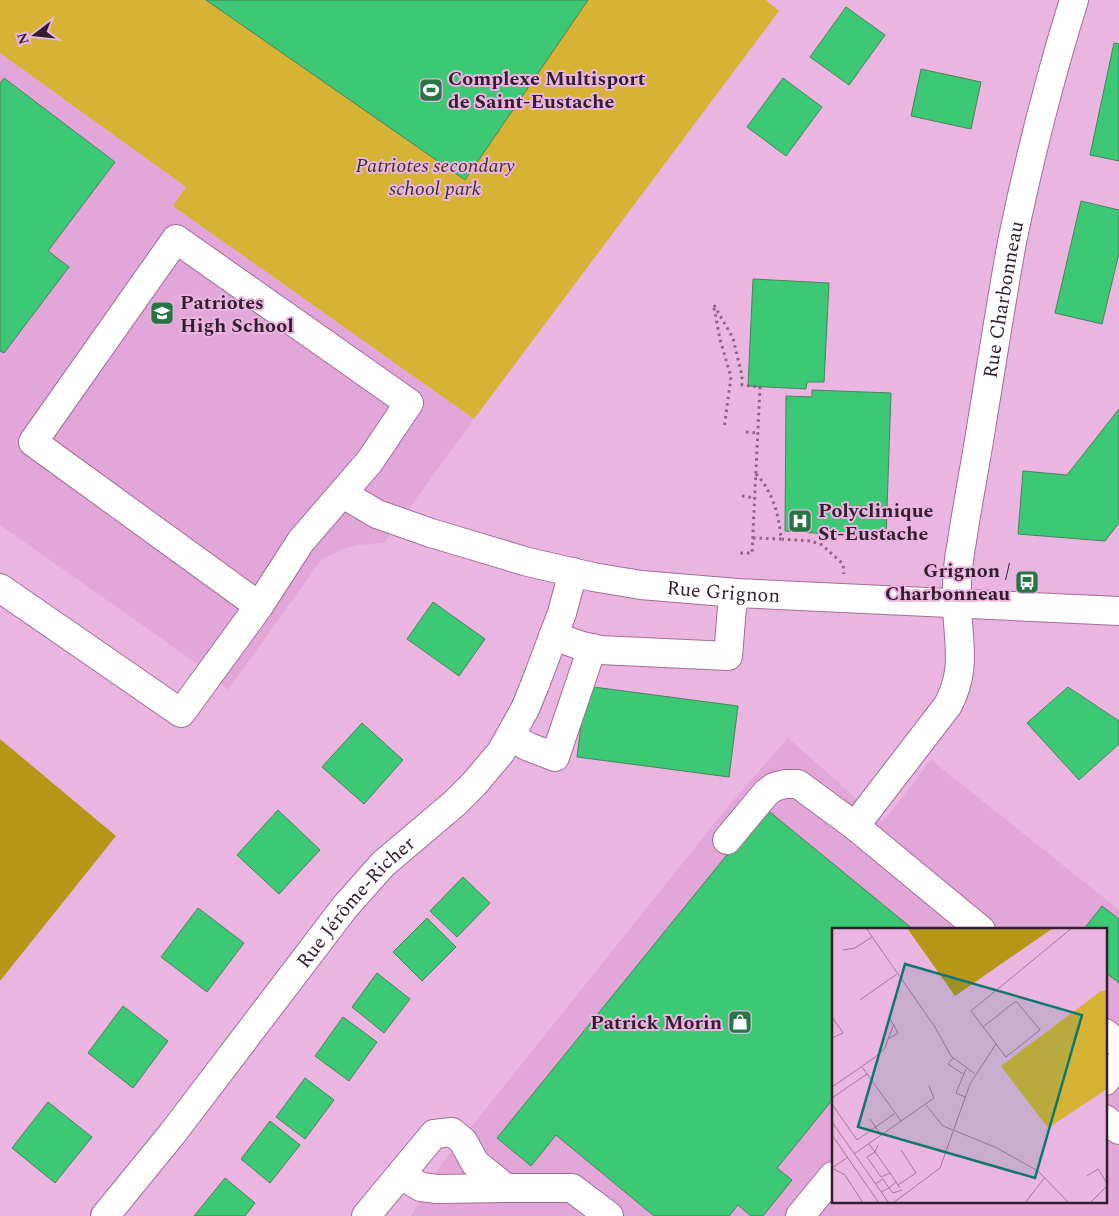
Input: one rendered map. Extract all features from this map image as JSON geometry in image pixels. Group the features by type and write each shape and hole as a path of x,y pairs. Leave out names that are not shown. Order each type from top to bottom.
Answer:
{"street":[{"name":"Rue Charbonneau","path":"855,826 948,705 959,679 961,651 957,604 962,542 1012,244 1036,133 1074,0"},
{"path":"0,588 180,713 259,606 301,541 370,461 409,403 176,239 33,442 259,606"},
{"name":"Rue Grignon","path":"343,494 377,514 409,526 528,562 640,585 737,593 1119,611"},
{"name":"Rue Jérôme-Richer","path":"105,1216 172,1134 344,908 383,864 455,803 493,763 525,709 562,613 573,572"},
{"path":"553,636 592,648 630,652 728,656 732,607 737,593"},
{"path":"510,737 555,757 592,648"},
{"path":"727,840 766,793 774,787 785,784 798,784 855,826 979,928"},
{"path":"1106,1034 1119,1044"},
{"path":"1106,1080 1119,1064"},
{"path":"1106,1120 1119,1130"},
{"path":"366,1216 434,1134 452,1132 463,1142 475,1163 506,1188"},
{"path":"400,1176 421,1187 438,1189 572,1188 609,1216"},
{"path":"800,1216 832,1177"}],"path":[{"path":"724,429 731,377 720,339 714,305 733,338 742,376 742,385 760,387 752,553 739,553"},
{"path":"746,432 758,433"},
{"path":"756,473 765,483 775,504 780,522 781,539"},
{"path":"742,496 755,498"},
{"path":"753,538 812,541 822,545 843,564 844,574"}],"shaded area":[{"name":"Patriotes High School","path":"0,53 186,187 173,206 474,419 384,543 358,545 342,549 321,560 228,690 202,667 0,525"},
{"path":"788,738 883,822 931,760 1119,910 1119,1216 411,1216 443,1162 730,804"},
{"path":"0,739 116,836 0,981"}],"green space":[{"name":"Patriotes secondary school park","path":"0,0 766,0 779,11 474,419 173,206 186,187 0,53"}],"building":[{"name":"Complexe Multisport de Saint-Eustache","path":"206,0 588,0 465,180"},
{"path":"846,7 885,35 849,85 810,57"},
{"path":"1114,43 1119,44 1119,161 1090,155"},
{"path":"921,69 981,82 971,129 911,116"},
{"path":"4,78 115,162 48,251 69,267 4,353 0,351 0,83"},
{"path":"783,78 822,107 786,156 747,127"},
{"path":"1081,201 1119,210 1119,253 1102,324 1055,313"},
{"path":"753,279 829,283 824,382 807,382 806,389 748,386"},
{"name":"Polyclinique St-Eustache","path":"812,390 891,393 886,538 785,531 786,396 812,397"},
{"path":"1119,409 1119,523 1105,541 1018,534 1023,471 1067,475"},
{"path":"433,602 485,639 459,676 407,639"},
{"path":"586,686 738,706 729,777 577,757"},
{"path":"1068,687 1119,721 1119,744 1079,780 1027,723"},
{"path":"362,723 403,760 364,804 322,767"},
{"path":"765,808 912,928 832,928 832,1100 777,1168 792,1180 763,1216 751,1216 738,1205 729,1216 654,1216 556,1135 531,1166 497,1138"},
{"path":"278,810 320,850 279,894 237,855"},
{"path":"463,877 490,903 457,937 430,911"},
{"path":"1102,906 1119,919 1119,983 1106,973 1106,928 1085,928"},
{"path":"198,908 244,943 207,992 161,957"},
{"path":"427,918 456,947 422,981 393,952"},
{"path":"377,973 410,999 384,1033 352,1007"},
{"path":"123,1006 168,1041 133,1088 88,1053"},
{"path":"343,1017 377,1042 349,1081 315,1056"},
{"path":"305,1078 334,1100 305,1139 276,1117"},
{"path":"48,1102 92,1137 55,1183 12,1148"},
{"path":"270,1121 300,1145 270,1183 241,1159"},
{"path":"225,1178 255,1203 245,1216 194,1216"}],"place":[{"name":"Complexe Multisport de Saint-Eustache","path":"431,90"},
{"name":"Patriotes High School","path":"162,313"},
{"name":"Polyclinique St-Eustache","path":"800,521"},
{"name":"Grignon / Charbonneau","path":"1027,582"},
{"name":"Patrick Morin","path":"740,1022"}]}
